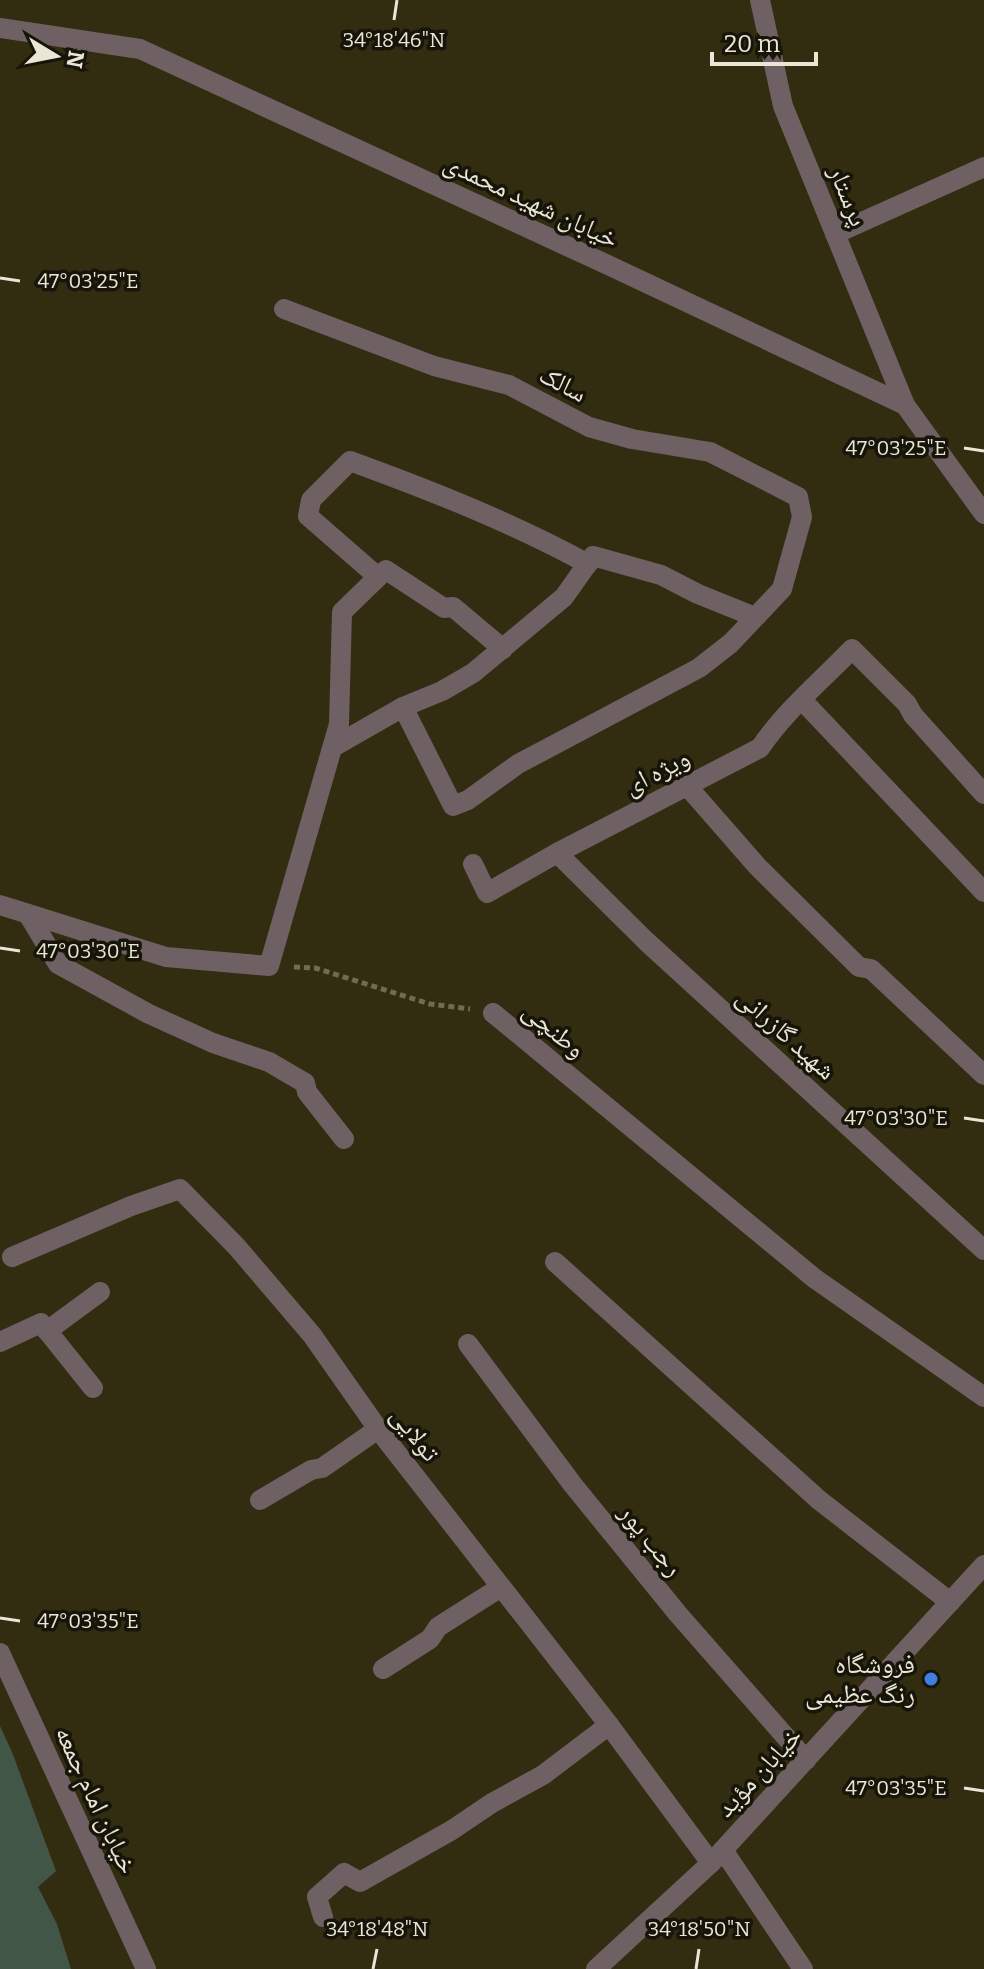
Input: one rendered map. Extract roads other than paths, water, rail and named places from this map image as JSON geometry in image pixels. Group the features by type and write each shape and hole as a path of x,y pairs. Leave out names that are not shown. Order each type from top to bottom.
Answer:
{"street":[{"name":"پرستار","path":"760,0 783,106 905,405"},
{"name":"خیابان شهید محمدی","path":"0,28 140,49 905,405 984,514"},
{"path":"835,234 984,167"},
{"name":"سالک","path":"284,309 434,366 509,385 589,427 632,439 710,452 798,497 802,517 782,589 755,617"},
{"path":"378,577 308,516 311,500 350,461 520,528 588,564"},
{"path":"333,747 403,707 473,673 564,597 593,556 661,575 755,617 731,643 699,668 518,764 468,800 453,806 403,707"},
{"path":"0,905 166,957 269,966 339,724 342,612 386,570 444,608 453,607 503,649"},
{"name":"ویژه ای","path":"473,864 487,893 557,853 760,748 779,720 852,649 907,704 913,715 984,794"},
{"path":"802,700 984,892"},
{"path":"688,787 757,866 859,967 871,969 984,1075"},
{"name":"شهید گازرانی","path":"557,853 647,942 984,1250"},
{"path":"28,914 58,964 149,1014 213,1043 269,1062 305,1083 307,1092 344,1139"},
{"name":"وطنچی","path":"493,1013 814,1278 984,1397"},
{"name":"تولایی","path":"12,1257 131,1206 180,1189 236,1246 312,1335 378,1429 803,1969"},
{"path":"555,1262 819,1500 950,1602"},
{"path":"47,1331 100,1292"},
{"path":"0,1342 41,1323 93,1388"},
{"name":"رجب پور","path":"468,1344 601,1521 806,1760"},
{"path":"260,1500 311,1470 322,1468 378,1429"},
{"name":"خیابان مؤید","path":"596,1969 717,1856 984,1565"},
{"path":"383,1669 430,1639 438,1627 501,1587"},
{"name":"خیابان امام جمعه","path":"0,1653 146,1969"},
{"path":"323,1917 317,1897 344,1873 360,1882 413,1853 543,1775 609,1725"}],"place":[{"name":"فروشگاه رنگ عظیمی","path":"931,1679"}]}
